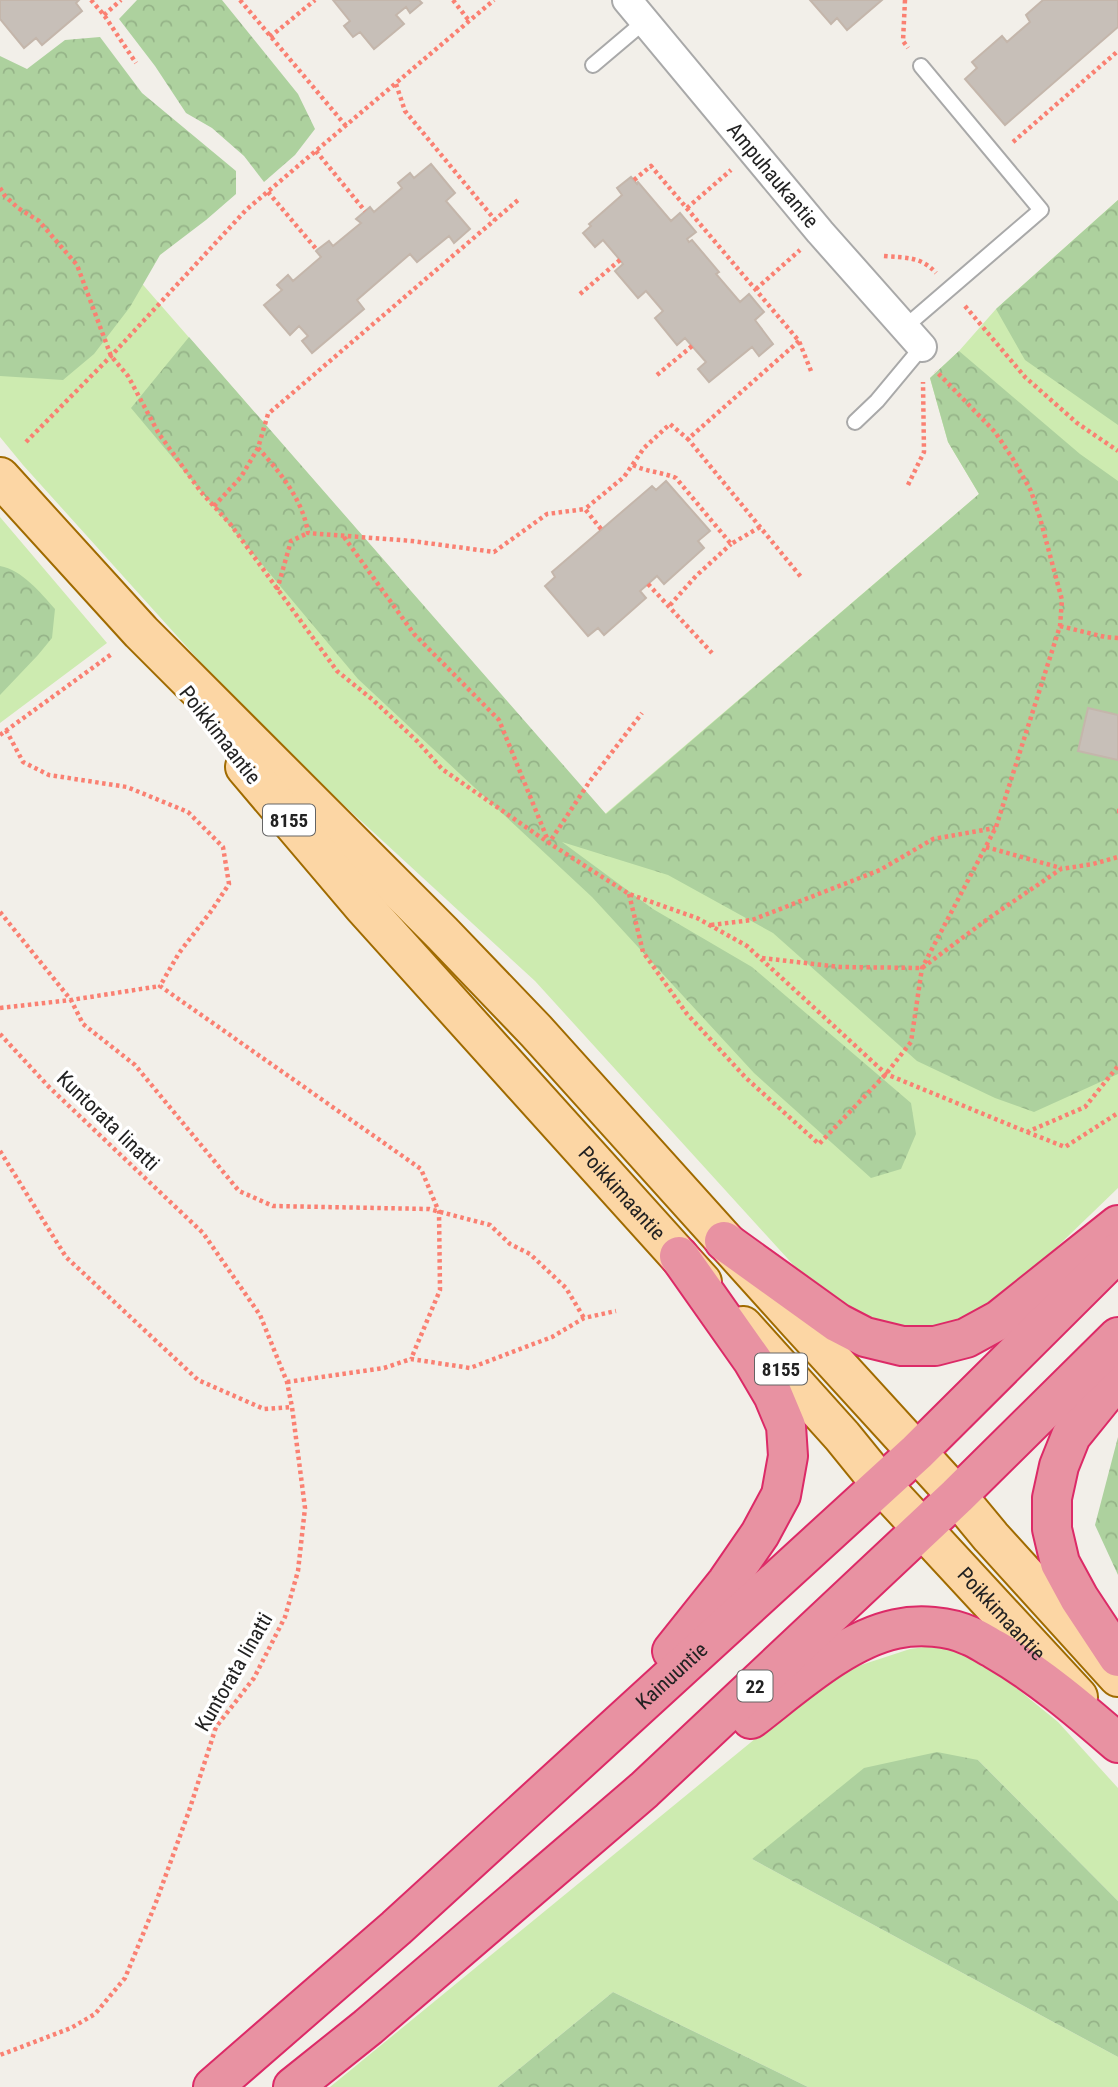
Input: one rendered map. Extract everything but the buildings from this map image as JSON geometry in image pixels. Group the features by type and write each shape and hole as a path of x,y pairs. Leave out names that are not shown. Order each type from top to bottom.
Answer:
{"highway":[{"path":"724,1241 838,1323 865,1337 902,1346 934,1346 966,1338 999,1320 1118,1225"},
{"name":"Kainuuntie","path":"213,2087 396,1928 551,1788 916,1452 1118,1252"},
{"path":"551,1788 646,1683 727,1582 760,1534 781,1495 789,1456 786,1426 773,1395 753,1361 678,1255"},
{"name":"22","path":"293,2087 368,2027 644,1790 957,1496 1118,1337"},
{"path":"1118,1378 1071,1436 1059,1466 1052,1498 1052,1529 1060,1563 1079,1598 1118,1657"},
{"path":"586,1840 712,1751 832,1658 865,1640 897,1629 935,1627 969,1635 1009,1658 1073,1704 1118,1742"}],"main road":[{"name":"Poikkimaantie","path":"0,477 141,632 442,933 536,1031 1118,1677"},
{"name":"Poikkimaantie","path":"141,632 262,789 354,895 842,1436 881,1484 1118,1742"}],"street":[{"name":"Ampuhaukantie","path":"636,10 752,152 913,337"}],"lane":[{"path":"593,65 636,10"},
{"path":"855,422 877,401 913,337 950,288 1041,210 921,65"}],"path":[{"path":"91,0 136,63"},
{"path":"104,15 121,0"},
{"path":"240,0 346,126"},
{"path":"270,37 315,0"},
{"path":"453,0 470,22"},
{"path":"26,442 111,356 246,210 495,0"},
{"path":"905,0 903,41 921,65"},
{"path":"997,156 1118,51"},
{"path":"396,84 405,111 495,220"},
{"path":"316,151 365,211"},
{"path":"687,208 752,152"},
{"path":"634,180 650,166 799,341 811,370"},
{"path":"0,188 18,208 39,221 78,265 111,356 128,376 159,434 201,492 230,525 337,671 417,741 442,769 629,894 697,918 747,946 886,1074 1065,1147 1118,1113"},
{"path":"268,192 317,250"},
{"path":"214,506 241,477 258,449 268,414 518,200"},
{"path":"756,289 820,232"},
{"path":"874,252 883,256 918,259 928,264 1026,377 1077,423 1118,451"},
{"path":"580,294 620,260"},
{"path":"908,485 924,452 913,337"},
{"path":"629,894 643,952 687,1014 746,1078 819,1144 886,1074 911,1042 922,968 996,827 1060,626 1062,600 1031,491 1013,459 995,432 930,365 913,337"},
{"path":"688,439 799,341"},
{"path":"657,375 692,346"},
{"path":"277,590 291,541 308,533 412,541 494,552 547,514 585,509 624,477 644,448 670,424 688,439 801,577"},
{"path":"258,449 281,473 306,519 308,533"},
{"path":"633,465 676,478 731,544"},
{"path":"585,509 601,529"},
{"path":"669,605 731,544 760,527"},
{"path":"344,537 414,634 499,720 549,843"},
{"path":"648,584 712,653"},
{"path":"1060,626 1118,638"},
{"path":"0,735 141,632"},
{"path":"549,843 590,782 642,713"},
{"path":"6,730 23,762 49,775 127,786 188,812 223,847 229,884 179,953 160,986"},
{"path":"710,926 751,920 880,870 933,839 996,827"},
{"path":"986,847 1062,869"},
{"path":"761,958 840,967 922,968 989,918 1062,869 1118,857"},
{"path":"0,912 71,1000 83,1024 135,1065 239,1191 273,1206 429,1209 490,1225 510,1244 530,1254 566,1288 584,1318"},
{"path":"0,1008 160,986 421,1168 439,1212 440,1290 411,1359"},
{"name":"Kuntorata Iinatti","path":"0,1034 49,1087 203,1233 260,1315 287,1382 305,1508 298,1572 285,1617 254,1678 216,1727 155,1905 125,1978 95,2014 71,2028 0,2055"},
{"path":"1027,1132 1085,1107 1118,1066"},
{"path":"0,1151 66,1257 198,1380 264,1409 292,1408"},
{"path":"287,1382 384,1368 411,1359 470,1368 552,1336 584,1318 616,1311"}],"green space":[{"path":"137,0 222,0 298,94 315,129 295,155 264,182 244,156 212,128 186,113 119,19"},
{"path":"100,37 142,93 236,171 236,194 160,255 130,307 94,354 63,380 0,376 0,56 27,69 65,40"},
{"path":"0,121 605,814 979,494 948,442 930,378 959,351 996,309 1118,200 1118,1188 1005,1297 964,1323 928,1331 897,1327 864,1315 808,1281 535,981 259,727 23,465 0,437"},
{"path":"1118,200 1118,425 1025,360 996,309"},
{"path":"189,337 606,814 979,494 948,442 930,378 959,351 1080,454 1118,481 1118,1074 1034,1112 995,1098 917,1061 773,933 668,875 562,842 653,909 752,967 911,1103 916,1134 901,1169 871,1178 754,1073 592,897 358,679 131,408"},
{"path":"0,517 107,643 0,723"},
{"path":"0,566 23,577 55,609 52,638 0,695"},
{"path":"1118,1437 1118,1575 1095,1525"},
{"path":"939,1645 965,1653 1003,1677 1058,1722 1118,1788 1118,1901 978,1760 752,1859 1118,2057 1118,2087 808,2087 613,1992 497,2087 330,2087 805,1698 852,1668 910,1649"},
{"path":"937,1752 978,1760 1118,1901 1118,2057 752,1859 864,1768"},
{"path":"613,1992 808,2087 497,2087"}]}
